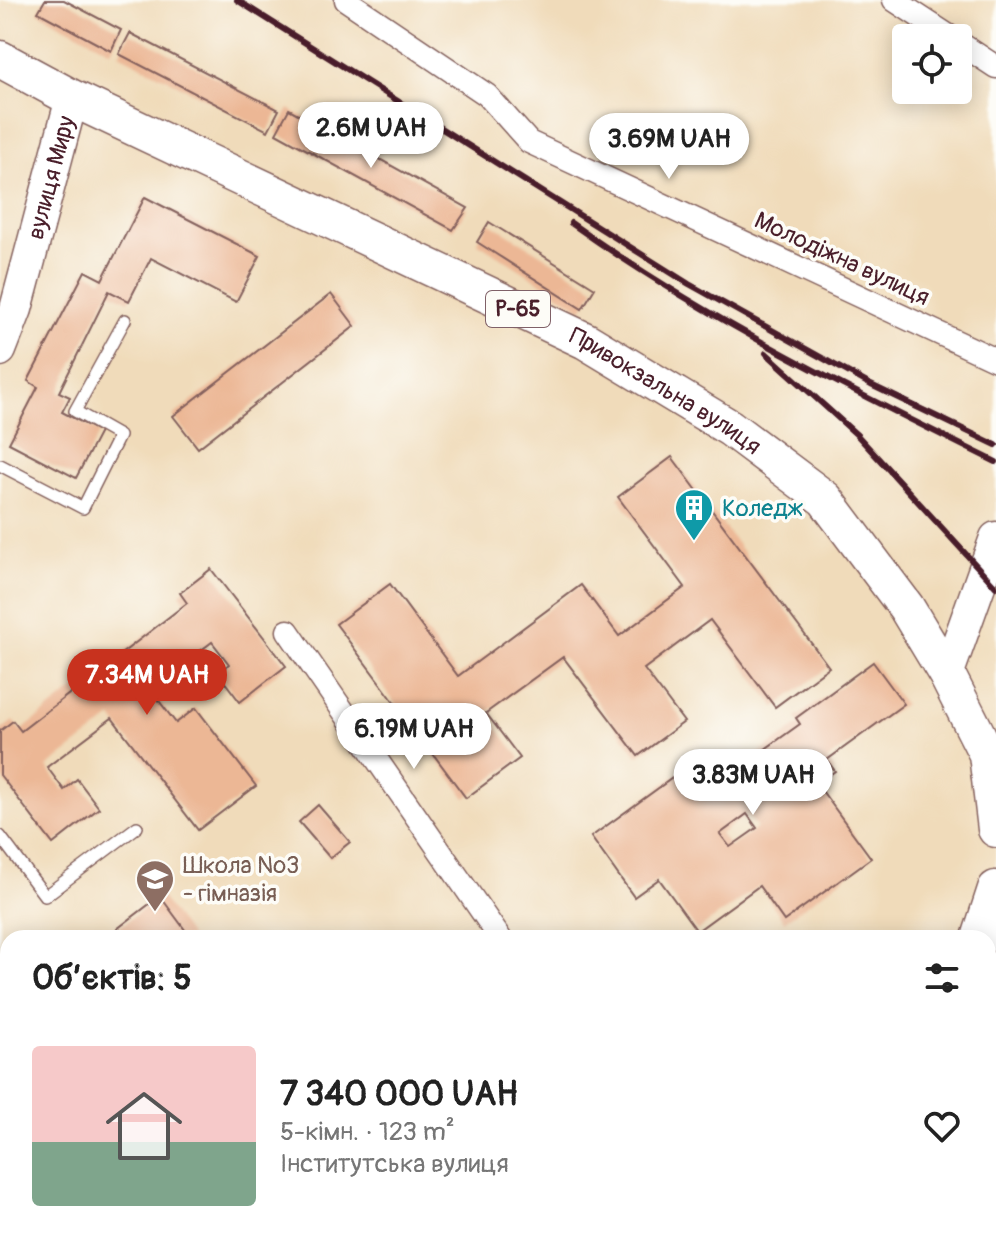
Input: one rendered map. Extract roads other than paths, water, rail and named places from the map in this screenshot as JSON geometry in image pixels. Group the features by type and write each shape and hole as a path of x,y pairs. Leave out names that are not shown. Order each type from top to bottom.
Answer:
{"main road":[{"name":"Привокзальна вулиця","path":"0,59 72,98 586,341 730,428 825,499 906,607 947,675"},
{"name":"вулиця Миру","path":"0,350 16,309 72,98"},
{"path":"947,675 996,538"},
{"name":"Р-65","path":"947,675 987,754 996,829"},
{"path":"983,930 996,889"}],"street":[{"name":"Молодіжна вулиця","path":"346,0 487,95 529,142 996,360"},
{"path":"894,0 931,24"},
{"path":"972,51 996,67"},
{"path":"288,631 494,930"}],"lane":[{"path":"0,465 83,508 119,436 75,411 125,320"},
{"path":"0,836 45,896 137,827"}],"railway":[{"path":"237,0 689,284 871,385 996,445"},
{"path":"571,223 621,258 725,321 832,380 996,462"},
{"path":"766,353 857,435 996,587"}],"place":[{"name":"Коледж","path":"694,542"},
{"name":"Школа №3 - гімназія","path":"155,913"}]}
